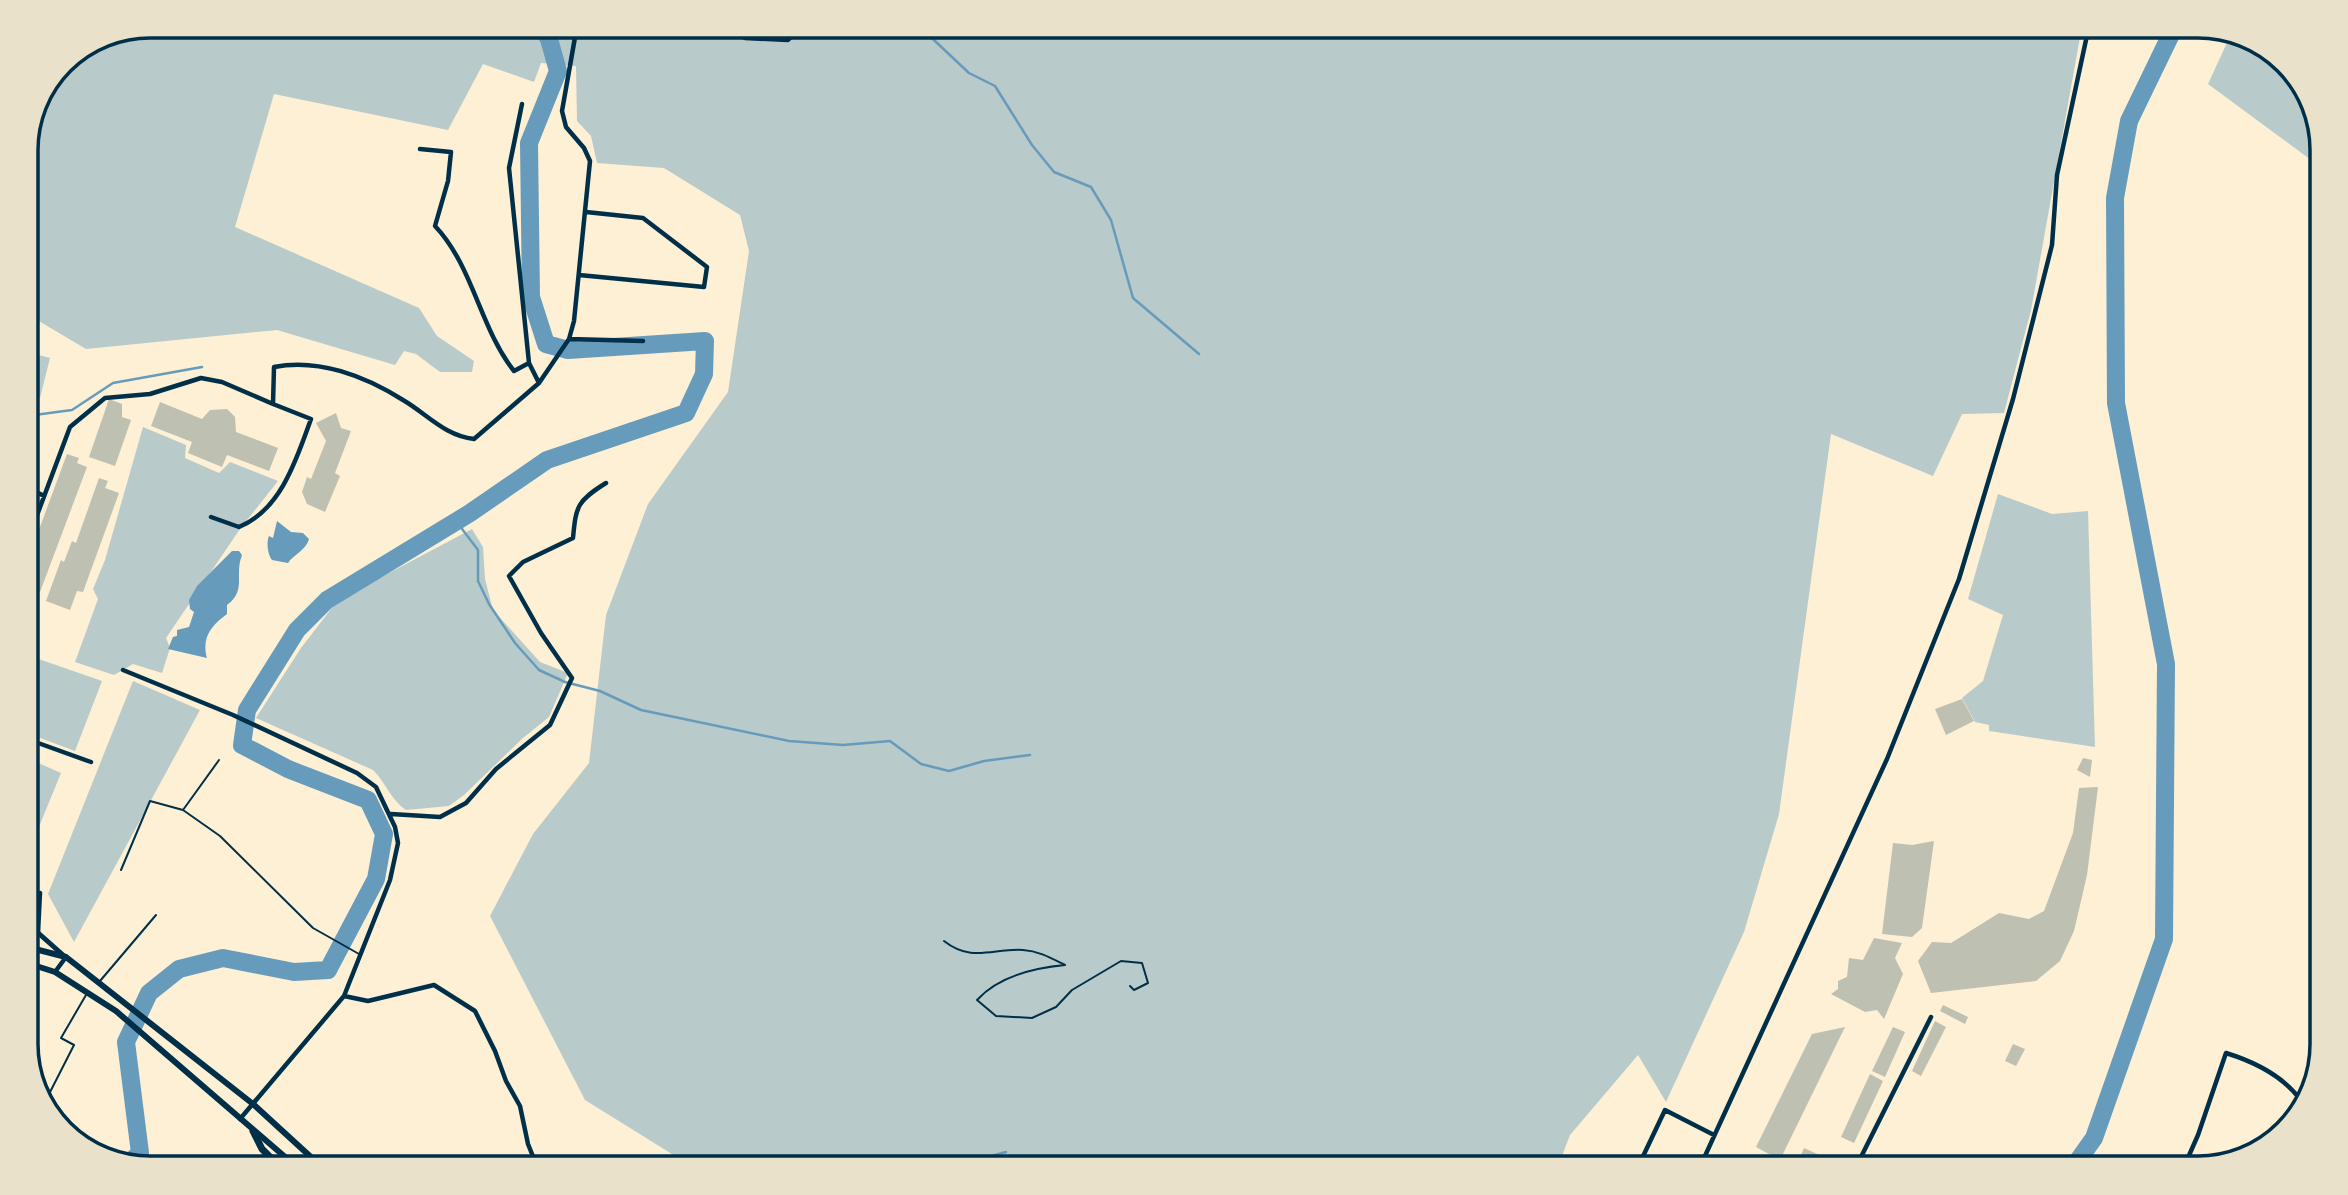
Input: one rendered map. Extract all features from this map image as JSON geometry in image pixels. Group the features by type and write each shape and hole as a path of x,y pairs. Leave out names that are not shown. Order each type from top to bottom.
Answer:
{"highway":[{"path":"253,1131 262,1149 269,1156"}],"main road":[{"path":"39,950 66,957 253,1104 310,1156"},
{"path":"39,967 55,972 88,991 121,1015 283,1156"}],"street":[{"path":"274,404 274,368 291,364 333,368 374,384 403,400 446,430 474,439 539,383 569,339 574,321 586,212 590,161 584,148 566,127 562,111 575,39"},
{"path":"766,39 789,39"},
{"path":"1705,1156 1887,759 1959,579 2013,399 2046,271 2052,244 2057,175 2086,39"},
{"path":"522,104 509,168 529,363 539,383"},
{"path":"420,149 451,152 448,181 435,226 453,250 498,350 514,371 529,363"},
{"path":"579,275 704,287 707,267 643,218 586,212"},
{"path":"569,339 643,341"},
{"path":"39,510 70,427 105,398 150,394 201,379 222,383 311,419 290,479 250,522 239,527 211,517"},
{"path":"391,814 440,817 466,803 496,769 550,725 572,678 541,633 509,576 523,562 573,538 576,509 591,492 606,483"},
{"path":"39,493 44,496"},
{"path":"123,670 256,725 358,773 376,787 391,814 398,843 395,864 344,996 239,1119"},
{"path":"39,743 91,762"},
{"path":"39,893 39,914"},
{"path":"39,935 66,957 55,972"},
{"path":"344,996 368,1001 434,985 475,1011 520,1106 533,1156"},
{"path":"1861,1156 1930,1017"},
{"path":"2189,1156 2226,1053 2255,1062 2297,1095"},
{"path":"1643,1156 1665,1110 1714,1135"}],"lane":[{"path":"183,810 219,760"},
{"path":"121,870 150,801 183,810 220,836 313,928 350,951 362,955"},
{"path":"97,984 156,915"},
{"path":"50,1093 74,1045 61,1038 88,991"}],"path":[{"path":"944,941 958,952 996,954 1021,950 1043,953 1065,965 1036,967 986,989 977,1000 996,1016 1032,1018 1056,1007 1072,990 1121,961 1142,963 1148,983 1134,990 1130,986"}],"shaded area":[{"path":"2080,39 2031,310 2004,413 1962,414 1933,476 1831,434 1779,814 1744,932 1666,1102 1638,1055 1570,1135 1562,1156 675,1156 585,1100 490,916 533,834 589,763 606,615 648,504 728,392 749,251 740,215 664,168 597,163 591,136 577,121 576,66 541,63 534,82 483,64 448,130 274,94 235,227 419,308 437,336 474,361 472,372 440,372 416,354 404,351 395,365 277,330 86,349 39,321 39,143 42,121 62,82 77,66 94,53 128,41"},
{"path":"2227,42 2260,57 2282,77 2298,101 2307,128 2309,158 2208,84"},
{"path":"39,355 50,358 39,398"},
{"path":"143,427 186,445 185,458 219,473 230,462 278,481 240,529 166,638 170,648 162,673 133,664 114,675 75,662 98,599 93,589 105,560"},
{"path":"1998,494 2052,514 2088,511 2095,747 1989,731 1989,725 1975,722 1962,698 1983,681 2003,615 1968,599"},
{"path":"472,529 483,547 485,579 493,610 540,662 568,673 549,717 523,738 464,795 449,806 406,810 373,770 256,718 301,648 338,600"},
{"path":"39,659 102,681 75,751 39,738"},
{"path":"133,681 200,710 74,942 48,894"},
{"path":"39,763 61,773 39,827"}],"water":[{"path":"277,521 291,532 303,533 309,539 288,563 272,560 269,552 268,539 269,536 273,538"},
{"path":"232,551 239,551 242,555 237,594 227,605 227,614 209,632 205,644 207,658 168,649 173,637 177,636 177,630 189,627 194,612 190,609 189,600 197,586"}],"building":[{"path":"109,399 122,404 122,417 131,420 115,466 89,457"},
{"path":"160,402 202,419 210,410 227,409 235,417 236,432 278,448 269,471 227,455 222,467 188,453 192,442 151,426"},
{"path":"336,413 341,428 351,431 335,473 340,476 325,512 307,504 302,492 307,477 311,479 326,441 316,423"},
{"path":"67,454 79,458 77,463 87,467 40,592 39,530"},
{"path":"99,478 108,481 105,488 119,493 83,592 77,591 70,610 46,601 61,560 64,562 72,541 76,543"},
{"path":"1962,699 1974,721 1946,735 1935,709"},
{"path":"2083,758 2092,760 2090,777 2077,770"},
{"path":"2098,787 2087,875 2074,931 2060,961 2036,981 1931,993 1918,961 1932,942 1951,943 1999,913 2029,919 2044,911 2073,833 2079,788"},
{"path":"1934,841 1922,928 1912,937 1882,934 1893,843 1912,845"},
{"path":"1874,938 1902,943 1895,958 1903,974 1884,1019 1877,1010 1865,1012 1831,994 1838,989 1838,981 1847,977 1849,958 1863,960"},
{"path":"1943,1005 1968,1017 1965,1024 1940,1011"},
{"path":"1935,1021 1946,1027 1921,1076 1912,1071"},
{"path":"1845,1027 1782,1156 1773,1156 1756,1147 1812,1034"},
{"path":"1893,1027 1905,1032 1885,1077 1872,1071"},
{"path":"2013,1044 2025,1049 2016,1066 2005,1061"},
{"path":"1870,1074 1883,1081 1854,1143 1841,1137"},
{"path":"1804,1148 1822,1156 1803,1156 1801,1155"}],"waterway":[{"path":"137,1156 140,1153 126,1042 149,993 179,969 223,958 294,972 328,970 376,879 384,834 368,800 288,769 242,745 247,710 297,630 327,600 470,513 547,460 686,413 704,374 705,341 568,350 546,344 531,297 529,143 558,71 549,39"},
{"path":"933,39 969,73 995,86 1032,145 1054,172 1091,187 1111,220 1133,298 1199,354"},
{"path":"2081,1156 2094,1138 2164,939 2166,664 2116,403 2115,198 2129,121 2169,39"},
{"path":"39,414 72,410 113,383 202,367"},
{"path":"456,521 478,550 478,581 489,604 515,643 539,670 565,682 600,691 641,710 789,741 843,745 890,741 921,764 949,771 984,761 1030,755"},
{"path":"991,1156 1006,1152"}]}
